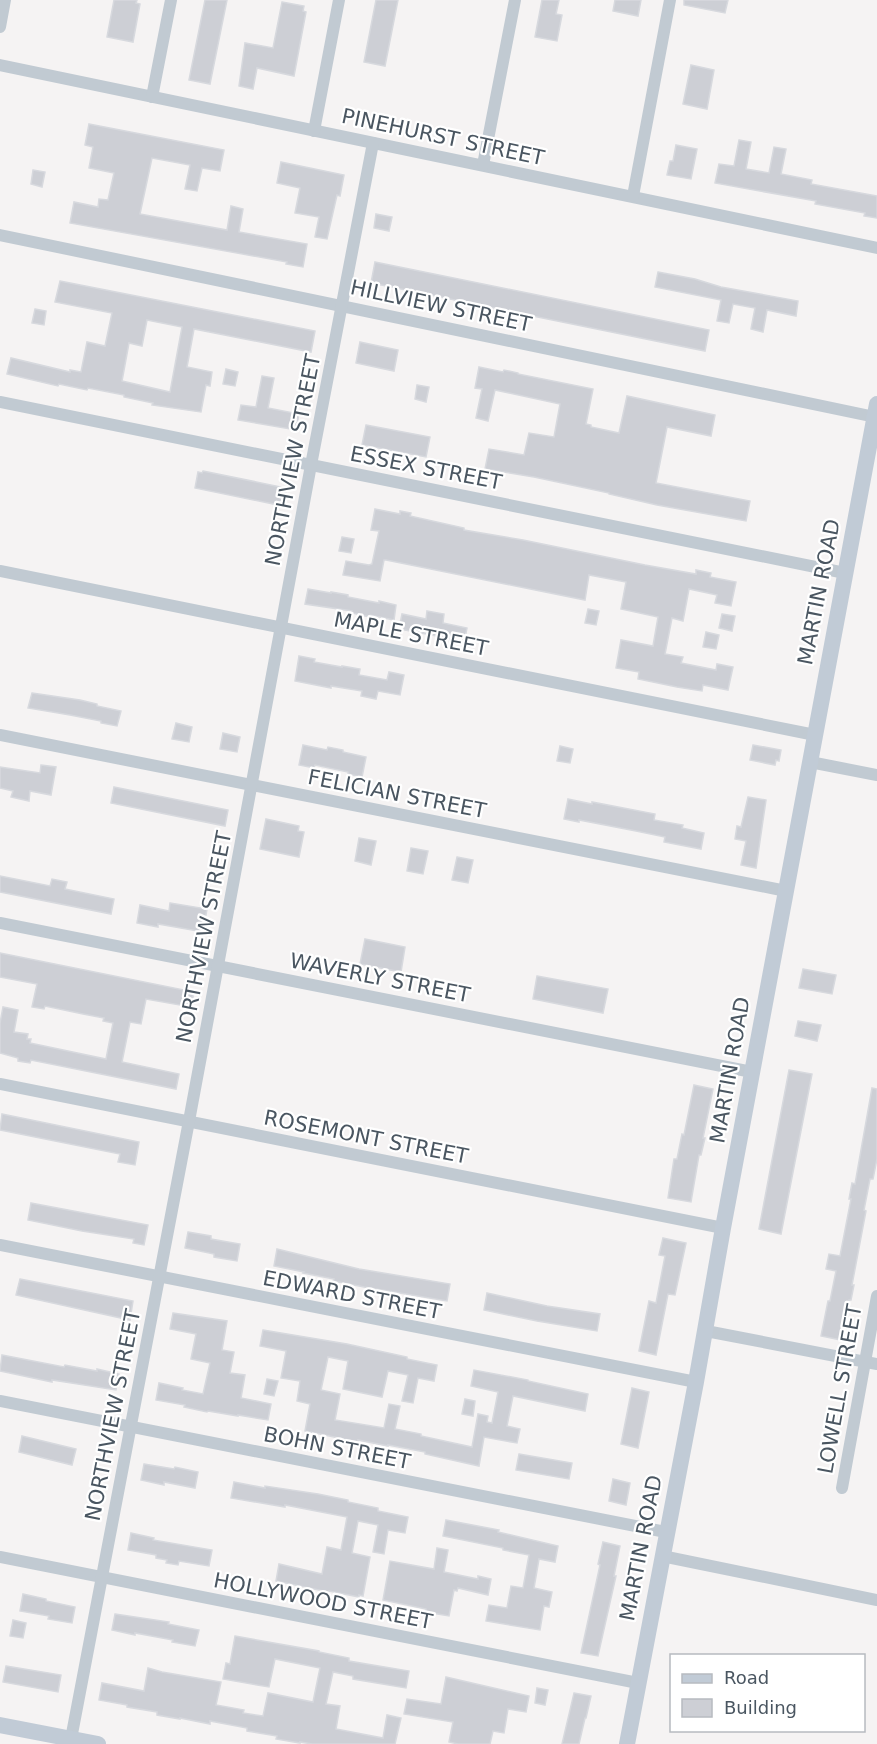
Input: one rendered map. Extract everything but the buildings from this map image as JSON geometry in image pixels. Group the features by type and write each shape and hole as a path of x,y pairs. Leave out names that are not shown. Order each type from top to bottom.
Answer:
{"street":[{"path":"0,27 5,0"},
{"path":"152,97 171,0"},
{"path":"314,130 339,0"},
{"path":"483,165 515,0"},
{"path":"633,196 670,0"},
{"name":"PINEHURST STREET","path":"0,65 877,248"},
{"name":"NORTHVIEW STREET","path":"60,1740 102,1578 373,143"},
{"name":"HILLVIEW STREET","path":"0,235 342,306 876,410"},
{"name":"ESSEX STREET","path":"0,402 845,573"},
{"name":"MARTIN ROAD","path":"627,1744 876,410"},
{"name":"MAPLE STREET","path":"0,571 815,735"},
{"name":"FELICIAN STREET","path":"0,735 786,891"},
{"path":"810,762 877,775"},
{"name":"WAVERLY STREET","path":"0,923 752,1072"},
{"name":"ROSEMONT STREET","path":"0,1083 723,1228"},
{"name":"EDWARD STREET","path":"0,1245 696,1383"},
{"name":"LOWELL STREET","path":"842,1488 871,1362 877,1296"},
{"path":"706,1330 871,1362"},
{"name":"BOHN STREET","path":"0,1401 666,1532"},
{"path":"662,1556 877,1600"},
{"name":"HOLLYWOOD STREET","path":"0,1557 638,1683"},
{"path":"0,1725 60,1740 98,1744"}]}
